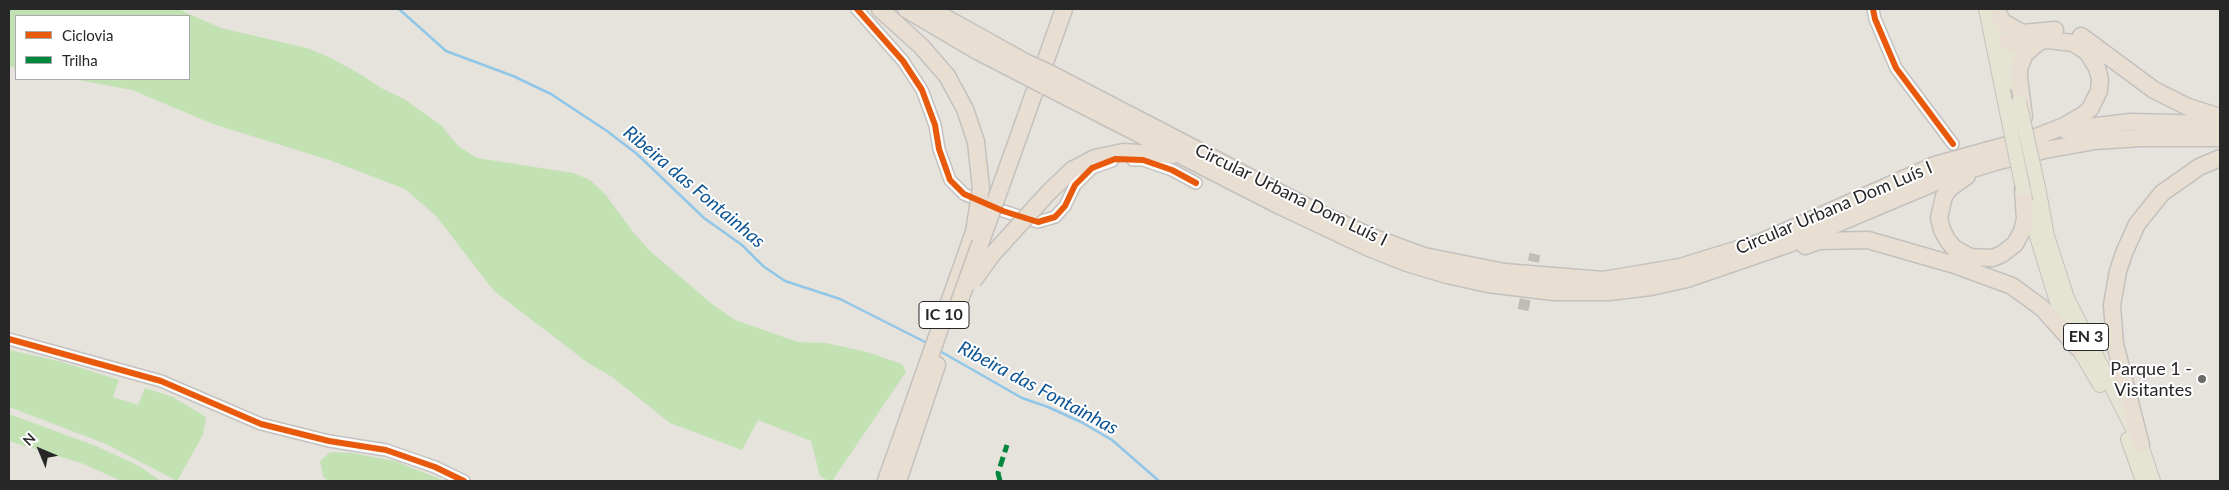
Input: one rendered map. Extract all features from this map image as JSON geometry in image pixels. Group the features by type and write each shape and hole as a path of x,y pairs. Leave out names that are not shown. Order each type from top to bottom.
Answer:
{"highway":[{"name":"IC 10","path":"880,9 921,46 947,76 965,110 976,142 981,188 974,232"},
{"name":"Circular Urbana Dom Luís I","path":"906,9 971,47 1025,69 1321,214 1372,237 1424,256 1505,272 1603,280 1680,267 1761,242 1934,165 2048,133"},
{"name":"Circular Urbana Dom Luís I","path":"930,9 985,40 1025,69"},
{"path":"949,9 964,24 985,40"},
{"name":"IC 10","path":"898,481 1056,9"},
{"name":"IC 10","path":"886,481 974,232 1008,153 1064,9"},
{"path":"1993,10 2003,22 2022,33"},
{"path":"2007,42 2022,33 2057,30 2077,34 2154,90 2188,107 2220,117"},
{"path":"2007,42 2017,45 2056,39 2080,46 2093,59 2100,79 2099,90 2090,109 2076,120 2048,133"},
{"path":"2024,127 2019,68 2025,54 2040,41"},
{"name":"Circular Urbana Dom Luís I","path":"1048,80 1181,156 1370,248 1407,264 1488,284 1554,292 1609,292 1651,287 1687,279 1789,244 1953,175 2012,159"},
{"path":"2048,133 2130,122 2220,124"},
{"path":"2030,188 2022,231 2015,244 2002,254 1986,259 1970,257 1954,248 1948,241 1939,218 1940,208 1950,188 1966,176 1998,166 2012,159 2046,150 2095,141 2141,138 2220,138"},
{"name":"IC 10","path":"956,311 984,265 1048,193 1072,170 1095,158 1109,154 1135,152 1181,156"},
{"path":"2141,446 2115,344 2112,305 2118,271 2124,253 2138,224 2162,193 2199,167 2220,158"},
{"path":"1687,279 1774,257 1819,241 1868,240 1955,265 2012,286 2042,308 2078,348"}],"main road":[{"name":"EN 3","path":"1993,10 2007,42 2012,104 2024,127 2030,188 2067,298 2141,446 2153,481"},
{"name":"EN 3","path":"1993,10 1997,60 2012,104 2058,305 2078,348 2132,447 2142,481"},
{"path":"1997,60 2001,48 2007,42"}],"street":[{"path":"857,9 904,61 922,90 935,125 939,149 950,180 964,194 1003,211 1038,222 1055,217 1065,206 1075,185 1092,168 1115,160 1143,160 1172,170 1196,183"},
{"path":"1873,9 1875,19 1896,68 1953,144"},
{"path":"9,339 161,381 261,424 329,442 386,450 464,481"}],"green space":[{"path":"9,9 178,9 221,28 307,48 327,56 381,88 404,99 442,126 458,146 477,158 573,173 590,180 606,195 633,232 649,250 712,304 735,320 798,342 826,343 867,352 902,364 906,372 832,481 828,481 820,476 811,441 758,420 742,450 670,423 612,377 588,363 494,291 436,216 405,189 329,160 213,124 132,90 78,80 190,80 190,15 15,15 15,68 9,66"},
{"path":"9,350 59,361 119,380 113,397 138,405 145,388 173,397 206,417 203,435 177,481 106,444 9,407"},
{"path":"9,414 96,446 139,466 161,481 121,481 84,464 9,441"},
{"path":"330,452 352,453 395,461 445,481 329,481 323,477 320,461"}],"waterway":[{"name":"Ribeira das Fontainhas","path":"399,9 446,51 513,76 551,94 607,131 637,154 704,218 742,245 763,266 785,281 840,299 927,343"},
{"name":"Ribeira das Fontainhas","path":"938,350 1022,398 1081,422 1112,440 1159,481"}],"tunnel":[{"path":"1523,310 1535,254"}],"marked path":[{"path":"1000,481 998,473 1007,445"}],"cycle path":[{"path":"857,9 903,61 922,90 935,125 939,149 950,180 964,194 1003,211 1038,222 1055,217 1065,206 1075,185 1092,168 1115,159 1143,160 1172,170 1196,183"},
{"path":"1873,9 1875,19 1896,68 1953,144"},
{"path":"9,339 161,381 261,424 329,441 386,450 435,467 464,481"}],"place":[{"name":"Parque 1 - Visitantes","path":"2202,379"}]}
